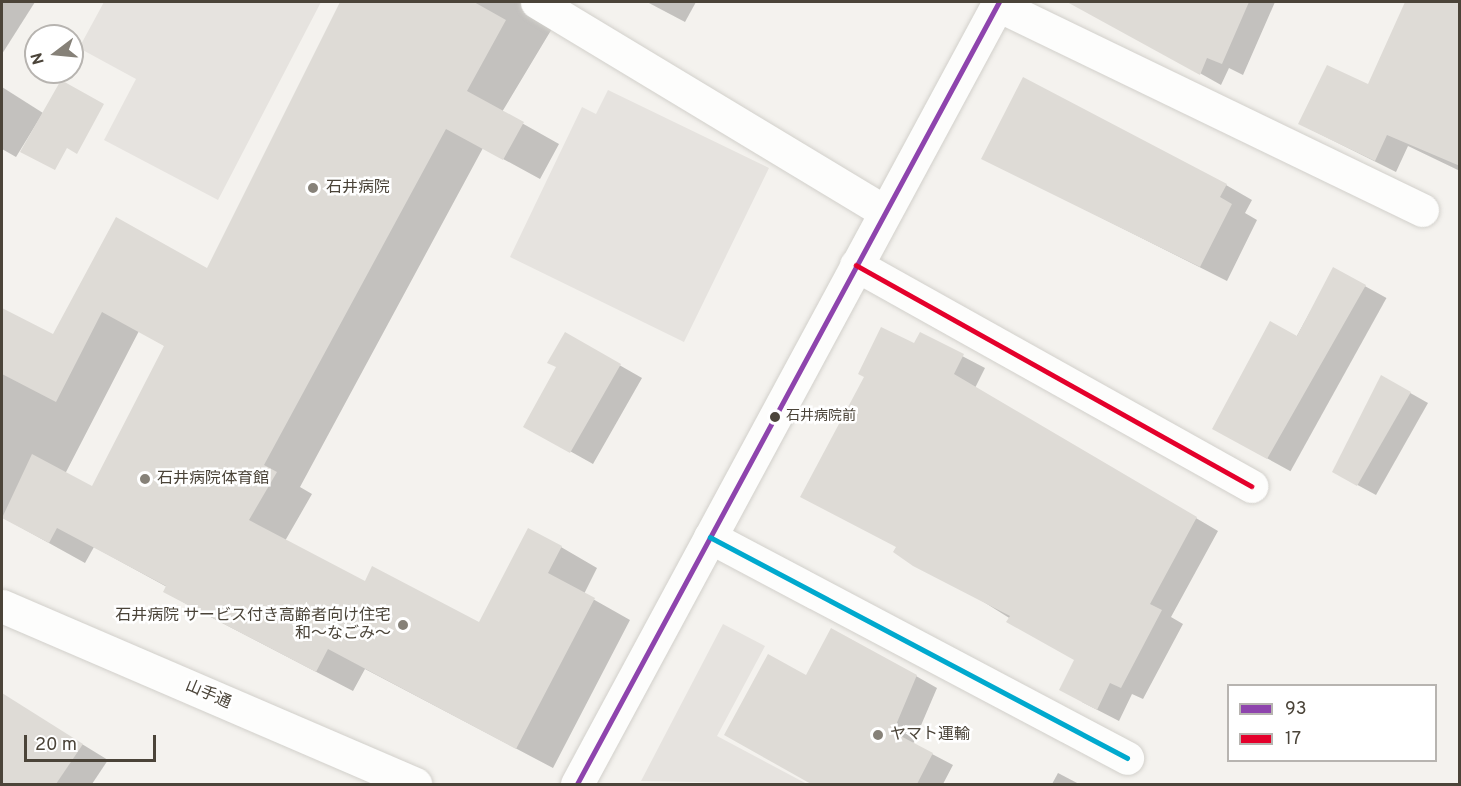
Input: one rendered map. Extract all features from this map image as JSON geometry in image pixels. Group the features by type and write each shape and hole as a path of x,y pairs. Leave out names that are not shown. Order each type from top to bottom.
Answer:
{"street":[{"path":"537,2 585,13 885,212"},
{"path":"577,784 998,3 1422,210"},
{"path":"856,266 1252,486"},
{"path":"710,537 1127,758"},
{"name":"山手通","path":"2,606 415,784"}],"shaded area":[{"path":"104,2 321,2 218,200 104,140 136,79 84,51 84,39"},
{"path":"608,90 769,168 684,342 510,257 582,107 596,114"},
{"path":"723,624 765,646 717,736 807,784 641,781"}],"building":[{"path":"340,2 474,2 506,20 467,91 524,122 503,160 446,129 264,465 277,472 249,520 365,581 372,566 479,622 528,528 562,546 548,573 595,598 516,749 328,649 316,672 163,592 166,586 57,528 49,543 2,518 32,454 92,486 164,346 102,312 56,402 2,374 2,308 53,334 116,217 207,268"},
{"path":"1067,2 1249,2 1222,64 1207,58 1200,75"},
{"path":"1405,2 1460,2 1460,166 1387,135 1375,161 1298,124 1327,65 1368,84"},
{"path":"1023,77 1227,184 1220,197 1232,204 1200,267 981,159"},
{"path":"59,84 68,84 104,104 77,154 67,148 55,170 20,152"},
{"path":"1333,267 1366,285 1267,459 1212,429 1270,321 1297,336"},
{"path":"881,327 914,343 920,332 964,354 954,374 1197,517 1150,604 1162,610 1121,688 1110,683 1097,710 1059,690 1074,660 1006,622 1010,616 913,566 893,552 896,547 800,497 864,377 858,374"},
{"path":"565,332 621,364 570,453 523,427 556,367 547,363"},
{"path":"1381,375 1411,392 1357,486 1332,472"},
{"path":"831,628 917,675 893,732 933,753 917,784 811,784 724,735 768,654 806,675"},
{"path":"2,693 83,744 56,784 2,784"}],"transit line":[{"name":"93","path":"577,784 999,2"},
{"name":"17","path":"856,265 1252,486"},
{"path":"710,537 1127,758"}],"place":[{"name":"石井病院","path":"313,188"},
{"name":"石井病院前","path":"775,417"},
{"name":"石井病院体育館","path":"145,479"},
{"name":"石井病院 サービス付き高齢者向け住宅 和～なごみ～","path":"403,625"},
{"name":"ヤマト運輸","path":"878,735"}]}
